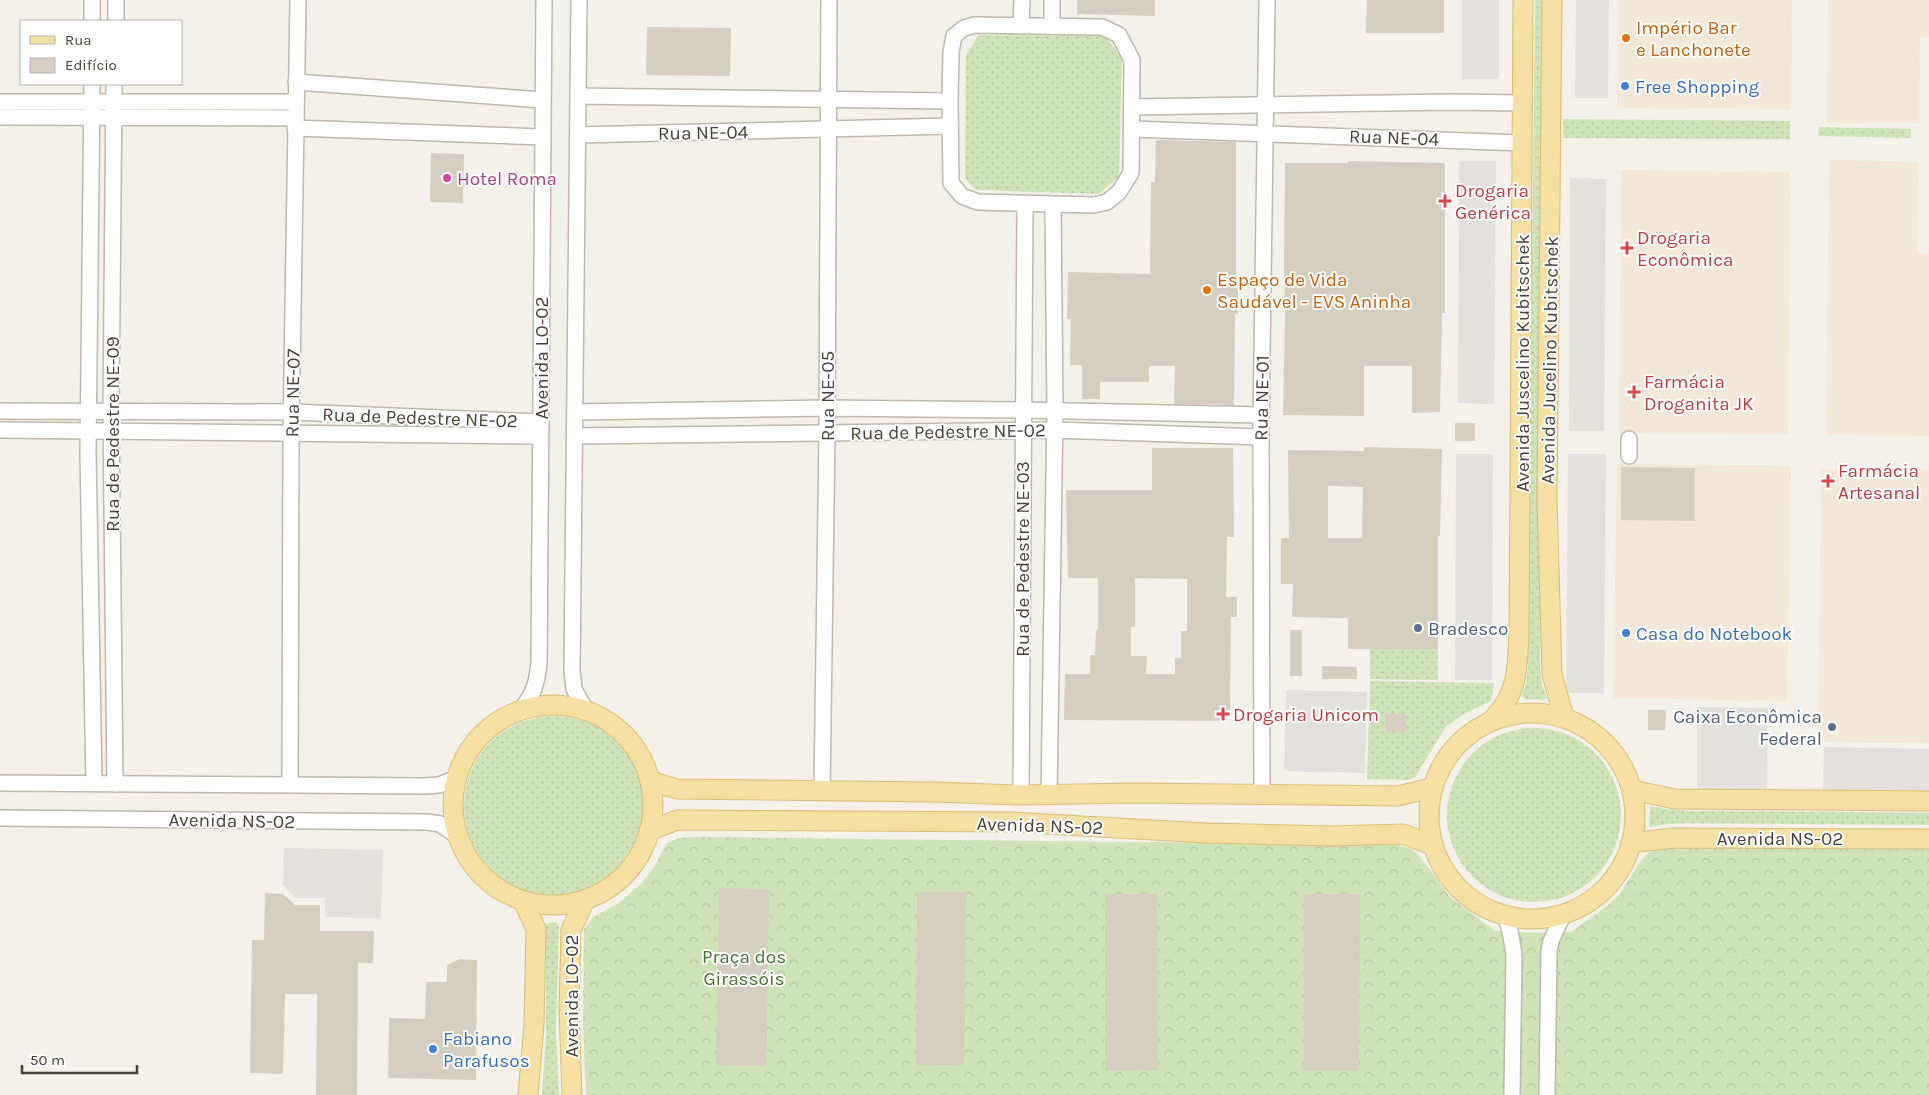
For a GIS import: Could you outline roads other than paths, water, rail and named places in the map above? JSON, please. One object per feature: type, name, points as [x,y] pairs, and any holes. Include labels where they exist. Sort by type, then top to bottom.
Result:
[{"type":"main road","name":"Avenida Juscelino Kubitschek","points":[[1494,718],[1502,710],[1511,695],[1516,675],[1519,633],[1524,103],[1522,55],[1523,0]]},
{"type":"main road","name":"Avenida Jucelino Kubitschek","points":[[1552,0],[1548,508],[1552,674],[1564,718]]},
{"type":"main road","points":[[550,704],[568,705],[585,710],[608,721],[626,737],[640,755],[650,781],[653,803],[649,831],[640,854],[626,873],[607,889],[585,900],[554,905],[523,900],[502,891],[484,877],[469,860],[459,837],[453,808],[457,778],[466,756],[480,736],[500,719],[520,710],[550,704]]},
{"type":"main road","points":[[1529,713],[1564,718],[1581,725],[1601,738],[1620,761],[1632,790],[1634,817],[1631,843],[1620,871],[1605,890],[1582,908],[1562,917],[1532,920],[1504,915],[1466,895],[1452,880],[1439,861],[1432,845],[1427,821],[1431,788],[1441,767],[1456,746],[1494,718],[1529,713]]},
{"type":"main road","name":"Avenida NS-02","points":[[650,781],[677,789],[1021,795],[1134,793],[1262,796],[1398,796],[1431,788]]},
{"type":"main road","name":"Avenida NS-02","points":[[1632,790],[1674,799],[1929,801]]},
{"type":"main road","name":"Avenida NS-02","points":[[649,831],[677,820],[1011,822],[1206,833],[1331,836],[1403,834],[1432,845]]},
{"type":"main road","name":"Avenida NS-02","points":[[1631,843],[1673,838],[1929,840]]},
{"type":"main road","name":"Avenida LO-02","points":[[523,900],[536,929],[533,1034],[528,1095]]},
{"type":"main road","name":"Avenida LO-02","points":[[572,1095],[569,1008],[571,930],[574,920],[585,900]]},
{"type":"street","points":[[92,0],[92,20]]},
{"type":"street","points":[[116,0],[116,20]]},
{"type":"street","name":"Rua NE-07","points":[[290,785],[291,434],[298,0]]},
{"type":"street","name":"Avenida LO-02","points":[[520,710],[533,694],[538,667],[544,0]]},
{"type":"street","name":"Avenida LO-02","points":[[579,0],[572,676],[575,692],[585,710]]},
{"type":"street","name":"Rua NE-05","points":[[822,792],[827,432],[829,0]]},
{"type":"street","points":[[1021,26],[1022,0]]},
{"type":"street","points":[[1052,0],[1052,26]]},
{"type":"street","name":"Rua NE-01","points":[[1262,796],[1261,415],[1267,0]]},
{"type":"street","points":[[976,25],[1052,26],[1102,27],[1119,34],[1132,60],[1132,173],[1119,192],[1107,202],[1093,205],[978,202],[962,196],[951,183],[951,52],[954,36],[964,28],[976,25]]},
{"type":"street","points":[[296,82],[543,100]]},
{"type":"street","name":"Rua de Pedestre NE-09","points":[[92,85],[88,431],[94,784]]},
{"type":"street","name":"Rua de Pedestre NE-09","points":[[114,85],[111,412],[115,784]]},
{"type":"street","name":"Rua NE-04","points":[[578,96],[950,101]]},
{"type":"street","points":[[0,102],[92,110],[114,110],[296,102]]},
{"type":"street","name":"Rua NE-04","points":[[1132,107],[1450,102],[1524,103]]},
{"type":"street","points":[[0,118],[92,110]]},
{"type":"street","points":[[114,110],[295,123],[543,137]]},
{"type":"street","name":"Rua NE-04","points":[[578,135],[950,126]]},
{"type":"street","name":"Rua NE-04","points":[[1132,129],[1523,142]]},
{"type":"street","name":"Rua de Pedestre NE-03","points":[[1021,795],[1025,204]]},
{"type":"street","name":"Rua de Pedestre NE-03","points":[[1049,795],[1055,412],[1053,205]]},
{"type":"street","name":"Rua de Pedestre NE-02","points":[[575,412],[827,408],[1261,415]]},
{"type":"street","name":"Rua de Pedestre NE-02","points":[[0,411],[292,412],[540,429]]},
{"type":"street","name":"Rua de Pedestre NE-02","points":[[0,430],[291,434],[540,429]]},
{"type":"street","name":"Rua de Pedestre NE-02","points":[[575,436],[1023,430],[1261,436]]},
{"type":"street","points":[[1629,440],[1629,456]]},
{"type":"street","name":"Avenida NS-02","points":[[0,783],[430,786],[457,778]]},
{"type":"street","name":"Avenida NS-02","points":[[0,818],[427,822],[440,824],[459,837]]},
{"type":"street","points":[[1504,915],[1510,931],[1514,954],[1512,1095]]},
{"type":"street","points":[[1547,1095],[1549,948],[1562,917]]},
{"type":"place","name":"Império Bar e Lanchonete","points":[[1626,38]]},
{"type":"place","name":"Free Shopping","points":[[1625,86]]},
{"type":"place","name":"Hotel Roma","points":[[447,178]]},
{"type":"place","name":"Drogaria Genérica","points":[[1445,201]]},
{"type":"place","name":"Drogaria Econômica","points":[[1627,248]]},
{"type":"place","name":"Espaço de Vida Saudável - EVS Aninha","points":[[1207,290]]},
{"type":"place","name":"Farmácia Droganita JK","points":[[1634,392]]},
{"type":"place","name":"Farmácia Artesanal","points":[[1828,481]]},
{"type":"place","name":"Bradesco","points":[[1418,628]]},
{"type":"place","name":"Casa do Notebook","points":[[1626,633]]},
{"type":"place","name":"Drogaria Unicom","points":[[1223,714]]},
{"type":"place","name":"Caixa Econômica Federal","points":[[1832,727]]},
{"type":"place","name":"Fabiano Parafusos","points":[[433,1049]]},
{"type":"park label","name":"Praça dos Girassóis","points":[[744,967]]}]
